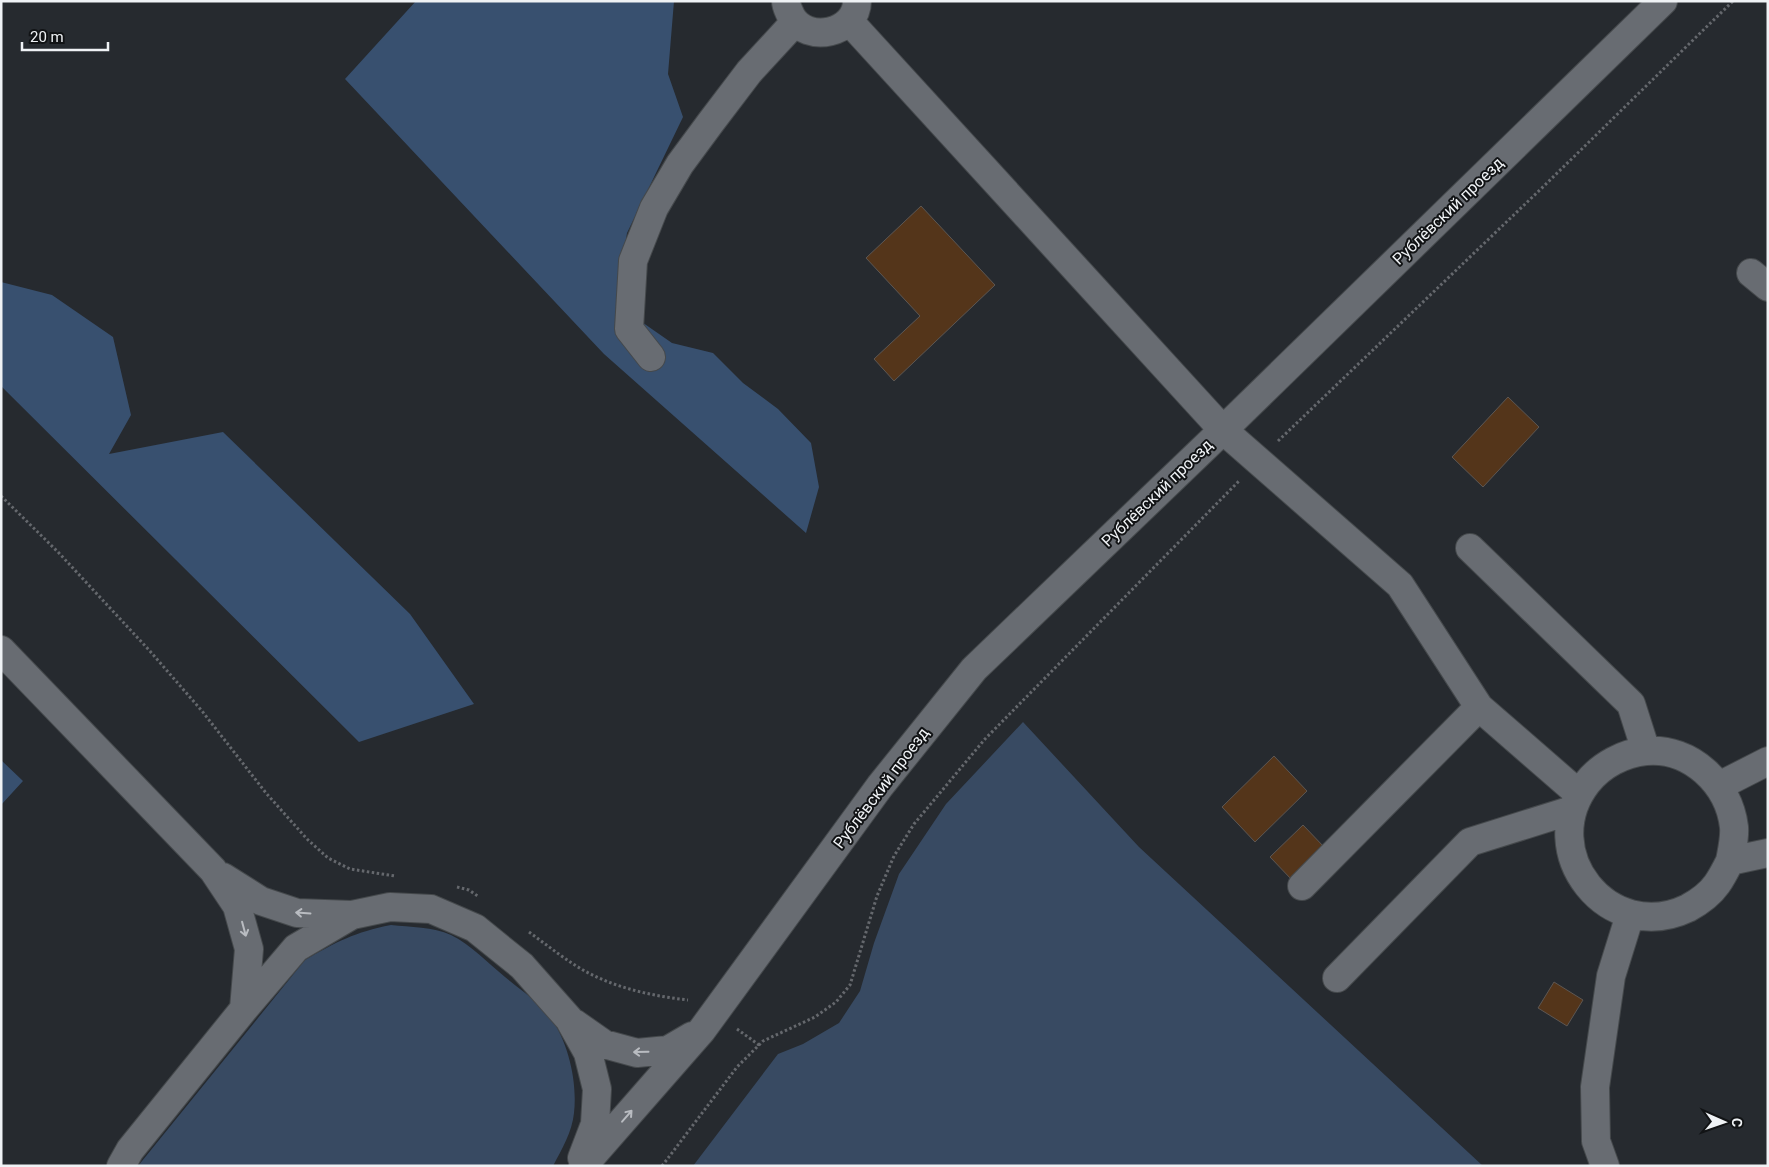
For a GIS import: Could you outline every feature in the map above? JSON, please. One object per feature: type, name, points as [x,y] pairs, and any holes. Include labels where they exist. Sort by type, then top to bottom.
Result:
[{"type":"street","name":"Рублёвский проезд","points":[[583,1166],[709,1021],[880,786],[974,669],[1223,430],[1663,1]]},
{"type":"street","points":[[651,357],[629,329],[633,261],[654,208],[680,164],[791,12],[809,32],[830,33],[853,11],[1223,430],[1400,584],[1479,707],[1575,802]]},
{"type":"street","points":[[1470,548],[1631,704],[1646,751]]},
{"type":"street","points":[[1,650],[213,870],[237,906],[249,949],[244,1009]]},
{"type":"street","points":[[1302,886],[1479,707]]},
{"type":"street","points":[[1646,751],[1673,753],[1699,766],[1719,786],[1729,804],[1735,828],[1730,861],[1717,886],[1699,902],[1677,913],[1654,917],[1630,914],[1604,902],[1582,880],[1573,861],[1569,835],[1575,802],[1594,774],[1620,757],[1646,751]]},
{"type":"street","points":[[1719,786],[1768,761]]},
{"type":"street","points":[[1337,978],[1470,842],[1575,802]]},
{"type":"street","points":[[1730,861],[1768,853]]},
{"type":"street","points":[[213,870],[260,901],[297,913],[352,915],[390,907],[431,908],[474,928],[522,966],[569,1019],[588,1053],[596,1089],[595,1124],[579,1166]]},
{"type":"street","points":[[1605,1166],[1596,1141],[1596,1087],[1611,976],[1630,914]]},
{"type":"street","points":[[121,1166],[130,1150],[296,948],[352,915]]},
{"type":"street","points":[[569,1019],[604,1044],[637,1053],[668,1050],[709,1021]]},
{"type":"path","points":[[662,1166],[737,1067],[762,1041],[815,1017],[836,1002],[850,985],[877,896],[894,856],[914,824],[985,739],[1258,461],[1544,186],[1732,1]]},
{"type":"path","points":[[1,496],[58,552],[149,650],[307,840],[328,858],[350,869],[377,875],[404,877]]},
{"type":"path","points":[[450,885],[469,890],[484,900]]},
{"type":"path","points":[[522,926],[558,954],[584,971],[600,978],[632,990],[667,998],[701,1001],[709,1021],[758,1045]]},
{"type":"shaded area","points":[[416,1],[674,1],[668,74],[683,117],[627,233],[620,279],[636,318],[672,343],[713,353],[743,383],[778,409],[811,443],[819,487],[806,533],[604,354],[345,79]]},
{"type":"shaded area","points":[[1,282],[52,295],[113,337],[131,415],[109,454],[223,432],[410,614],[474,704],[359,742],[1,386]]},
{"type":"shaded area","points":[[1023,722],[1139,847],[1483,1166],[693,1166],[778,1054],[803,1044],[839,1023],[860,991],[874,943],[899,874],[946,804]]},
{"type":"shaded area","points":[[1,760],[23,781],[1,805]]},
{"type":"shaded area","points":[[391,925],[437,930],[458,939],[537,1002],[550,1016],[568,1056],[572,1070],[575,1099],[571,1127],[553,1166],[138,1166],[305,960],[346,938]]},
{"type":"building","points":[[921,206],[995,285],[894,381],[874,359],[920,316],[866,258]]},
{"type":"building","points":[[1508,397],[1539,427],[1483,487],[1452,457]]},
{"type":"building","points":[[1274,756],[1307,791],[1255,842],[1222,807]]},
{"type":"building","points":[[1303,825],[1325,848],[1292,880],[1270,857]]},
{"type":"building","points":[[1554,982],[1583,1000],[1567,1026],[1538,1008]]}]
